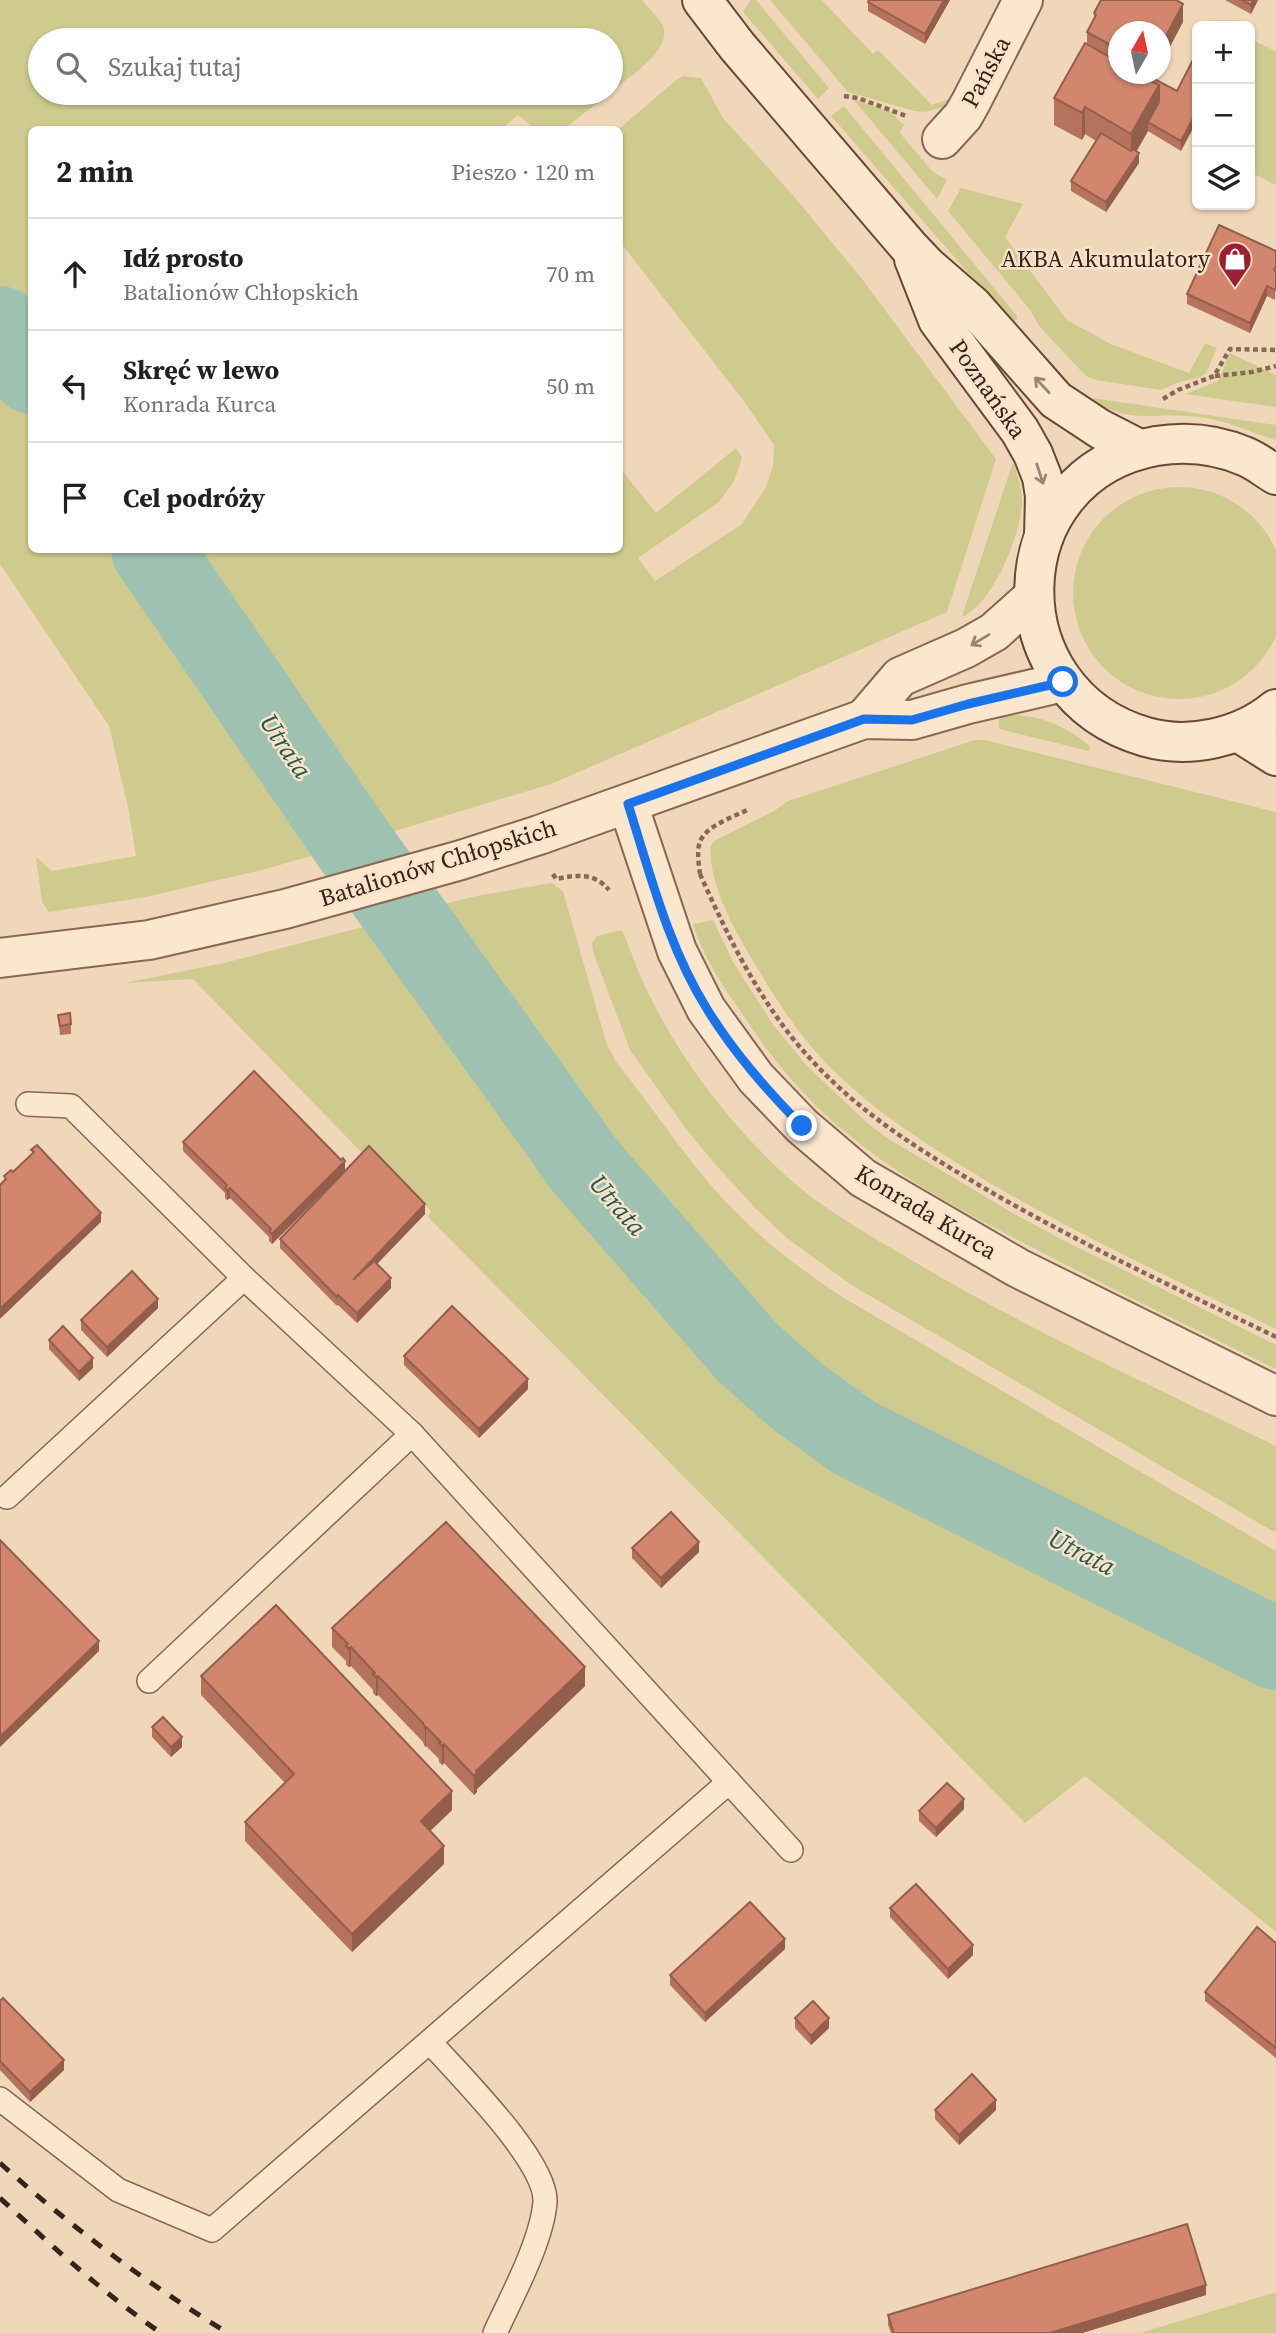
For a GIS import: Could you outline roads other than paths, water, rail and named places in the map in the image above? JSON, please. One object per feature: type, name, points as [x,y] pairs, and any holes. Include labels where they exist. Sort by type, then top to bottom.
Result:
[{"type":"street","name":"Poznańska","points":[[702,0],[737,46],[909,247],[927,267],[972,305],[1056,400],[1100,429],[1139,449]]},
{"type":"street","name":"Pańska","points":[[942,139],[963,116],[1023,0]]},
{"type":"street","name":"Poznańska","points":[[909,247],[938,320],[1020,431],[1033,454],[1042,477],[1045,496],[1044,537]]},
{"type":"street","points":[[1276,475],[1246,456],[1212,445],[1175,443],[1139,449],[1114,459],[1091,474],[1063,503],[1044,537],[1035,566],[1033,597],[1041,637],[1063,682],[1090,710],[1124,731],[1161,741],[1200,741],[1238,732],[1276,709]]},
{"type":"street","name":"Batalionów Chłopskich","points":[[864,719],[900,677],[966,648],[994,632],[1033,597]]},
{"type":"street","name":"Batalionów Chłopskich","points":[[0,958],[149,940],[285,909],[461,860],[628,804],[864,719],[912,720],[1063,682]]},
{"type":"street","points":[[1238,732],[1276,756]]},
{"type":"street","name":"Konrada Kurca","points":[[628,804],[677,951],[706,1009],[756,1078],[802,1126],[863,1178],[1018,1268],[1276,1396]]},
{"type":"lane","points":[[28,1104],[71,1106],[244,1278],[412,1434],[791,1850]]},
{"type":"lane","points":[[7,1497],[244,1278]]},
{"type":"lane","points":[[149,1681],[412,1434]]},
{"type":"lane","points":[[0,2099],[118,2190],[212,2230],[729,1782]]},
{"type":"lane","points":[[429,2042],[520,2145],[538,2173],[545,2200],[537,2237],[495,2333]]},
{"type":"waterway","name":"Utrata","points":[[0,327],[28,367]]},
{"type":"waterway","name":"Utrata","points":[[154,553],[351,841],[586,1167],[748,1353],[798,1397],[855,1438],[1276,1649]]},
{"type":"railway","points":[[0,2163],[54,2210],[110,2253],[228,2333]]},
{"type":"railway","points":[[0,2198],[98,2285],[161,2333]]},
{"type":"place","name":"AKBA Akumulatory","points":[[1235,289]]}]
